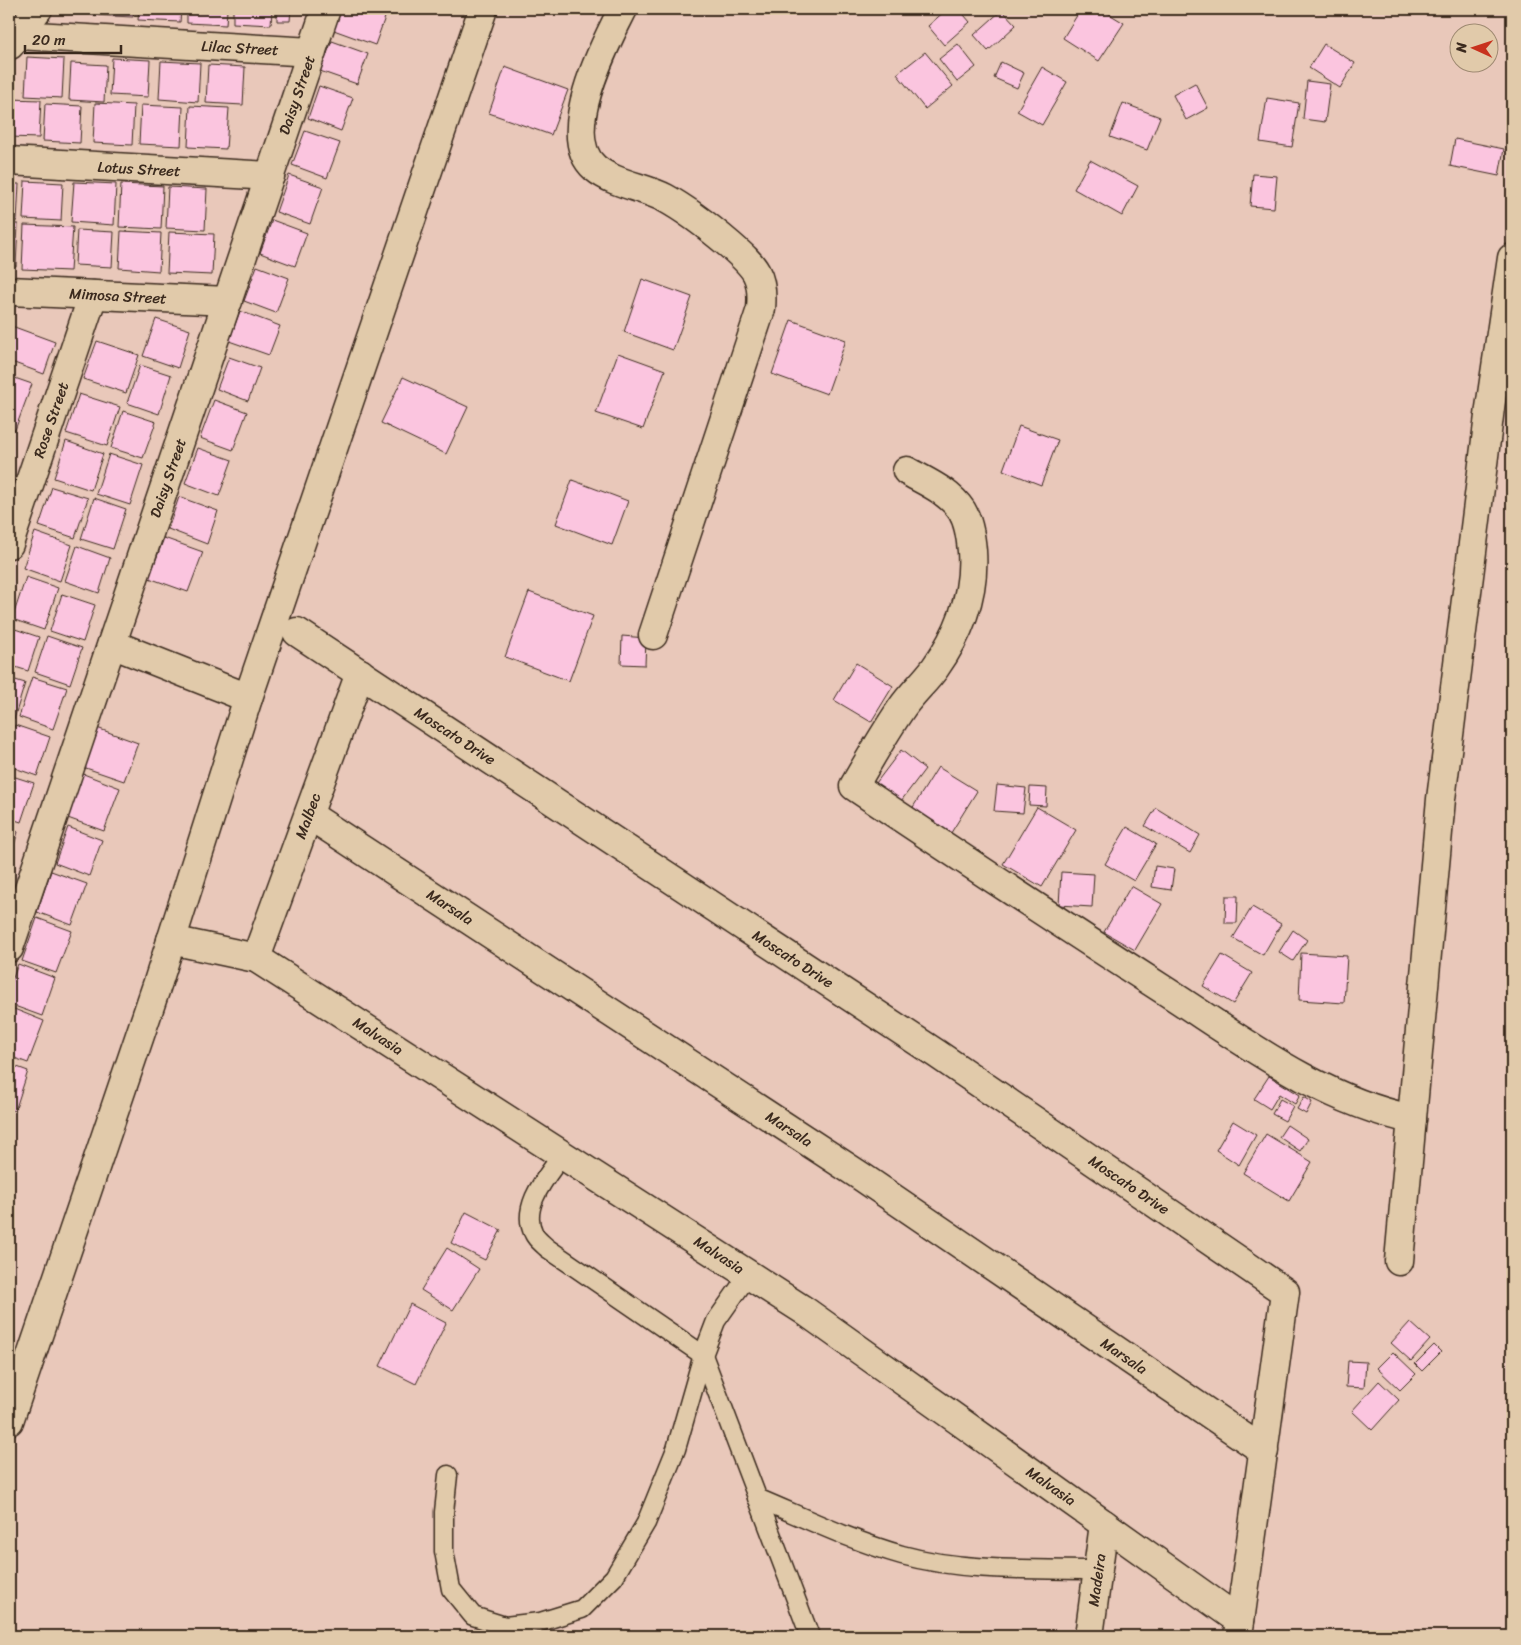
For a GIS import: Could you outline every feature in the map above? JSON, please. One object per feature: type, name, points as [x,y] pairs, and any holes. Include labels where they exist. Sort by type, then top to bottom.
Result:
[{"type":"street","name":"Lilac Street","points":[[13,41],[38,9]]},
{"type":"street","name":"Daisy Street","points":[[9,948],[326,9]]},
{"type":"street","points":[[9,1421],[171,940],[248,698],[482,9]]},
{"type":"street","points":[[623,9],[603,47],[590,83],[581,123],[581,141],[585,156],[595,168],[606,175],[665,198],[711,229],[756,270],[761,283],[762,294],[761,309],[653,635]]},
{"type":"street","name":"Lilac Street","points":[[13,41],[312,52]]},
{"type":"street","name":"Lotus Street","points":[[9,161],[270,176]]},
{"type":"street","points":[[1399,1261],[1441,800],[1490,408],[1512,258]]},
{"type":"street","name":"Mimosa Street","points":[[9,291],[228,301]]},
{"type":"street","name":"Rose Street","points":[[9,544],[93,295]]},
{"type":"street","points":[[907,471],[943,491],[962,511],[971,540],[973,574],[967,607],[953,637],[935,668],[912,693],[893,720],[854,786],[1063,925],[1291,1070],[1343,1098],[1368,1108],[1412,1119]]},
{"type":"street","name":"Moscato Drive","points":[[298,632],[937,1054],[1285,1292],[1264,1451]]},
{"type":"street","points":[[112,644],[248,698]]},
{"type":"street","name":"Malbec","points":[[256,958],[360,673]]},
{"type":"street","name":"Marsala","points":[[309,814],[862,1177],[1264,1451]]},
{"type":"street","name":"Malvasia","points":[[171,940],[256,958],[749,1274],[805,1311],[1104,1524],[1239,1629]]},
{"type":"street","points":[[1239,1629],[1264,1451]]},
{"type":"street","name":"Madeira","points":[[1089,1636],[1104,1524]]},
{"type":"lane","points":[[562,1154],[536,1195],[530,1212],[533,1233],[547,1248],[703,1355],[810,1636]]},
{"type":"lane","points":[[448,1475],[444,1512],[444,1551],[451,1589],[473,1616],[505,1626],[540,1622],[582,1609],[614,1578],[646,1523],[676,1449],[703,1355],[716,1321],[749,1274]]},
{"type":"lane","points":[[757,1498],[836,1531],[903,1555],[980,1568],[1098,1570]]},
{"type":"building","points":[[93,9],[134,9],[133,17],[92,15]]},
{"type":"building","points":[[139,9],[181,9],[180,22],[138,20]]},
{"type":"building","points":[[187,9],[227,9],[226,25],[187,23]]},
{"type":"building","points":[[233,9],[272,9],[271,25],[233,23]]},
{"type":"building","points":[[277,9],[291,9],[290,21],[277,21]]},
{"type":"building","points":[[338,9],[388,9],[375,45],[331,29]]},
{"type":"building","points":[[947,9],[959,9],[970,22],[944,45],[928,26]]},
{"type":"building","points":[[1081,9],[1101,9],[1124,23],[1099,61],[1063,38]]},
{"type":"building","points":[[1002,10],[1016,25],[988,51],[974,35]]},
{"type":"building","points":[[332,41],[368,54],[357,84],[320,71]]},
{"type":"building","points":[[958,44],[976,67],[957,82],[939,59]]},
{"type":"building","points":[[1324,44],[1355,63],[1340,88],[1309,68]]},
{"type":"building","points":[[925,52],[953,86],[925,109],[897,74]]},
{"type":"building","points":[[27,57],[64,59],[62,98],[25,96]]},
{"type":"building","points":[[112,58],[150,60],[148,97],[110,95]]},
{"type":"building","points":[[161,61],[200,63],[198,102],[159,99]]},
{"type":"building","points":[[1001,62],[1024,73],[1017,88],[994,78]]},
{"type":"building","points":[[71,63],[106,65],[104,102],[69,100]]},
{"type":"building","points":[[208,65],[245,67],[243,105],[206,103]]},
{"type":"building","points":[[505,67],[568,90],[551,135],[489,113]]},
{"type":"building","points":[[1042,67],[1067,82],[1042,125],[1017,111]]},
{"type":"building","points":[[1307,81],[1330,84],[1325,122],[1303,119]]},
{"type":"building","points":[[1195,83],[1208,108],[1186,120],[1173,95]]},
{"type":"building","points":[[319,86],[353,98],[341,131],[308,118]]},
{"type":"building","points":[[1267,98],[1299,103],[1292,147],[1260,142]]},
{"type":"building","points":[[9,99],[41,100],[39,138],[9,137]]},
{"type":"building","points":[[95,103],[134,105],[132,145],[93,143]]},
{"type":"building","points":[[1123,103],[1160,117],[1147,150],[1110,137]]},
{"type":"building","points":[[45,104],[82,106],[80,143],[43,141]]},
{"type":"building","points":[[141,105],[183,107],[181,146],[139,144]]},
{"type":"building","points":[[190,106],[229,108],[226,149],[188,147]]},
{"type":"building","points":[[305,131],[340,143],[327,178],[292,165]]},
{"type":"building","points":[[1455,139],[1504,149],[1499,176],[1450,166]]},
{"type":"building","points":[[1090,160],[1138,186],[1122,216],[1074,189]]},
{"type":"building","points":[[1253,174],[1277,176],[1274,208],[1250,206]]},
{"type":"building","points":[[289,175],[323,187],[310,224],[276,212]]},
{"type":"building","points":[[25,181],[63,183],[61,221],[23,219]]},
{"type":"building","points":[[74,182],[116,184],[114,225],[71,222]]},
{"type":"building","points":[[9,184],[19,184],[17,221],[9,220]]},
{"type":"building","points":[[121,184],[163,186],[161,229],[119,227]]},
{"type":"building","points":[[168,187],[207,189],[205,230],[166,228]]},
{"type":"building","points":[[272,220],[307,233],[295,266],[260,253]]},
{"type":"building","points":[[9,224],[18,224],[16,266],[9,266]]},
{"type":"building","points":[[24,225],[73,227],[70,271],[22,269]]},
{"type":"building","points":[[77,230],[114,232],[112,267],[75,265]]},
{"type":"building","points":[[121,231],[161,233],[159,271],[119,268]]},
{"type":"building","points":[[169,232],[214,234],[212,275],[167,273]]},
{"type":"building","points":[[257,266],[289,278],[276,313],[244,301]]},
{"type":"building","points":[[642,279],[692,297],[673,350],[624,332]]},
{"type":"building","points":[[240,311],[280,326],[269,355],[229,341]]},
{"type":"building","points":[[156,319],[190,330],[178,368],[143,356]]},
{"type":"building","points":[[791,320],[846,340],[827,394],[772,374]]},
{"type":"building","points":[[9,325],[55,342],[44,374],[9,361]]},
{"type":"building","points":[[97,341],[139,355],[126,393],[83,379]]},
{"type":"building","points":[[618,353],[665,370],[643,429],[596,413]]},
{"type":"building","points":[[229,357],[260,368],[248,401],[217,389]]},
{"type":"building","points":[[140,365],[171,375],[159,414],[127,403]]},
{"type":"building","points":[[9,376],[32,384],[15,430],[9,427]]},
{"type":"building","points":[[403,377],[468,407],[446,454],[381,423]]},
{"type":"building","points":[[79,394],[120,407],[107,446],[66,433]]},
{"type":"building","points":[[214,400],[247,412],[233,450],[200,438]]},
{"type":"building","points":[[123,411],[156,422],[143,458],[111,448]]},
{"type":"building","points":[[1019,426],[1058,440],[1041,485],[1003,470]]},
{"type":"building","points":[[66,441],[103,454],[91,490],[54,478]]},
{"type":"building","points":[[198,448],[232,460],[219,496],[185,483]]},
{"type":"building","points":[[109,454],[143,465],[130,505],[96,494]]},
{"type":"building","points":[[572,480],[628,501],[612,545],[556,524]]},
{"type":"building","points":[[52,487],[88,498],[75,538],[39,526]]},
{"type":"building","points":[[179,497],[218,511],[207,544],[168,529]]},
{"type":"building","points":[[94,498],[126,509],[113,549],[81,539]]},
{"type":"building","points":[[35,532],[72,545],[60,581],[23,568]]},
{"type":"building","points":[[164,538],[203,552],[188,592],[149,578]]},
{"type":"building","points":[[77,546],[110,558],[99,593],[65,581]]},
{"type":"building","points":[[26,577],[58,588],[44,630],[12,619]]},
{"type":"building","points":[[529,592],[593,616],[569,681],[505,657]]},
{"type":"building","points":[[62,594],[95,605],[83,642],[50,631]]},
{"type":"building","points":[[9,627],[39,637],[28,671],[9,665]]},
{"type":"building","points":[[47,636],[82,648],[70,684],[35,672]]},
{"type":"building","points":[[622,636],[646,638],[645,665],[621,664]]},
{"type":"building","points":[[856,663],[893,686],[871,722],[834,700]]},
{"type":"building","points":[[32,677],[67,688],[53,729],[19,717]]},
{"type":"building","points":[[9,678],[25,683],[14,719],[9,717]]},
{"type":"building","points":[[15,725],[50,737],[37,776],[9,766],[9,743]]},
{"type":"building","points":[[97,728],[138,743],[124,781],[83,767]]},
{"type":"building","points":[[901,750],[925,769],[898,805],[873,787]]},
{"type":"building","points":[[938,767],[977,791],[949,836],[910,812]]},
{"type":"building","points":[[81,773],[120,788],[104,831],[65,817]]},
{"type":"building","points":[[9,775],[34,783],[21,822],[9,818]]},
{"type":"building","points":[[997,785],[1026,788],[1023,813],[994,811]]},
{"type":"building","points":[[1030,787],[1047,788],[1046,806],[1029,805]]},
{"type":"building","points":[[1037,807],[1076,830],[1042,887],[1003,864]]},
{"type":"building","points":[[1156,808],[1200,835],[1190,853],[1145,826]]},
{"type":"building","points":[[68,827],[102,840],[89,876],[55,863]]},
{"type":"building","points":[[1127,827],[1156,844],[1134,881],[1105,864]]},
{"type":"building","points":[[9,828],[18,832],[9,861]]},
{"type":"building","points":[[1155,866],[1174,869],[1171,890],[1152,887]]},
{"type":"building","points":[[51,871],[87,884],[72,925],[37,912]]},
{"type":"building","points":[[1061,872],[1094,874],[1092,907],[1059,905]]},
{"type":"building","points":[[1131,886],[1162,904],[1135,950],[1104,932]]},
{"type":"building","points":[[1226,896],[1238,896],[1237,923],[1225,923]]},
{"type":"building","points":[[1252,907],[1281,924],[1263,955],[1233,938]]},
{"type":"building","points":[[37,918],[72,931],[56,973],[22,961]]},
{"type":"building","points":[[1293,930],[1307,940],[1293,961],[1279,952]]},
{"type":"building","points":[[1301,953],[1347,956],[1344,1003],[1299,1000]]},
{"type":"building","points":[[1222,955],[1252,973],[1233,1004],[1203,986]]},
{"type":"building","points":[[18,964],[55,978],[42,1016],[9,1004],[9,989]]},
{"type":"building","points":[[9,1007],[44,1021],[28,1063],[9,1056]]},
{"type":"building","points":[[9,1064],[28,1071],[15,1111],[9,1109]]},
{"type":"building","points":[[1269,1076],[1300,1095],[1295,1104],[1279,1094],[1270,1109],[1254,1099]]},
{"type":"building","points":[[1304,1097],[1312,1102],[1306,1114],[1297,1109]]},
{"type":"building","points":[[1280,1099],[1293,1106],[1285,1121],[1272,1114]]},
{"type":"building","points":[[1233,1121],[1256,1135],[1239,1165],[1216,1150]]},
{"type":"building","points":[[1287,1125],[1308,1139],[1300,1151],[1279,1137]]},
{"type":"building","points":[[1266,1134],[1312,1162],[1289,1201],[1243,1173]]},
{"type":"building","points":[[466,1212],[501,1230],[485,1260],[451,1243]]},
{"type":"building","points":[[447,1248],[479,1269],[453,1310],[421,1290]]},
{"type":"building","points":[[410,1304],[446,1323],[416,1384],[380,1366]]},
{"type":"building","points":[[1410,1322],[1430,1340],[1411,1361],[1391,1343]]},
{"type":"building","points":[[1434,1345],[1441,1352],[1422,1371],[1415,1364]]},
{"type":"building","points":[[1393,1352],[1416,1374],[1400,1390],[1377,1368]]},
{"type":"building","points":[[1348,1361],[1366,1362],[1364,1388],[1346,1387]]},
{"type":"building","points":[[1379,1381],[1399,1400],[1372,1430],[1352,1411]]}]
